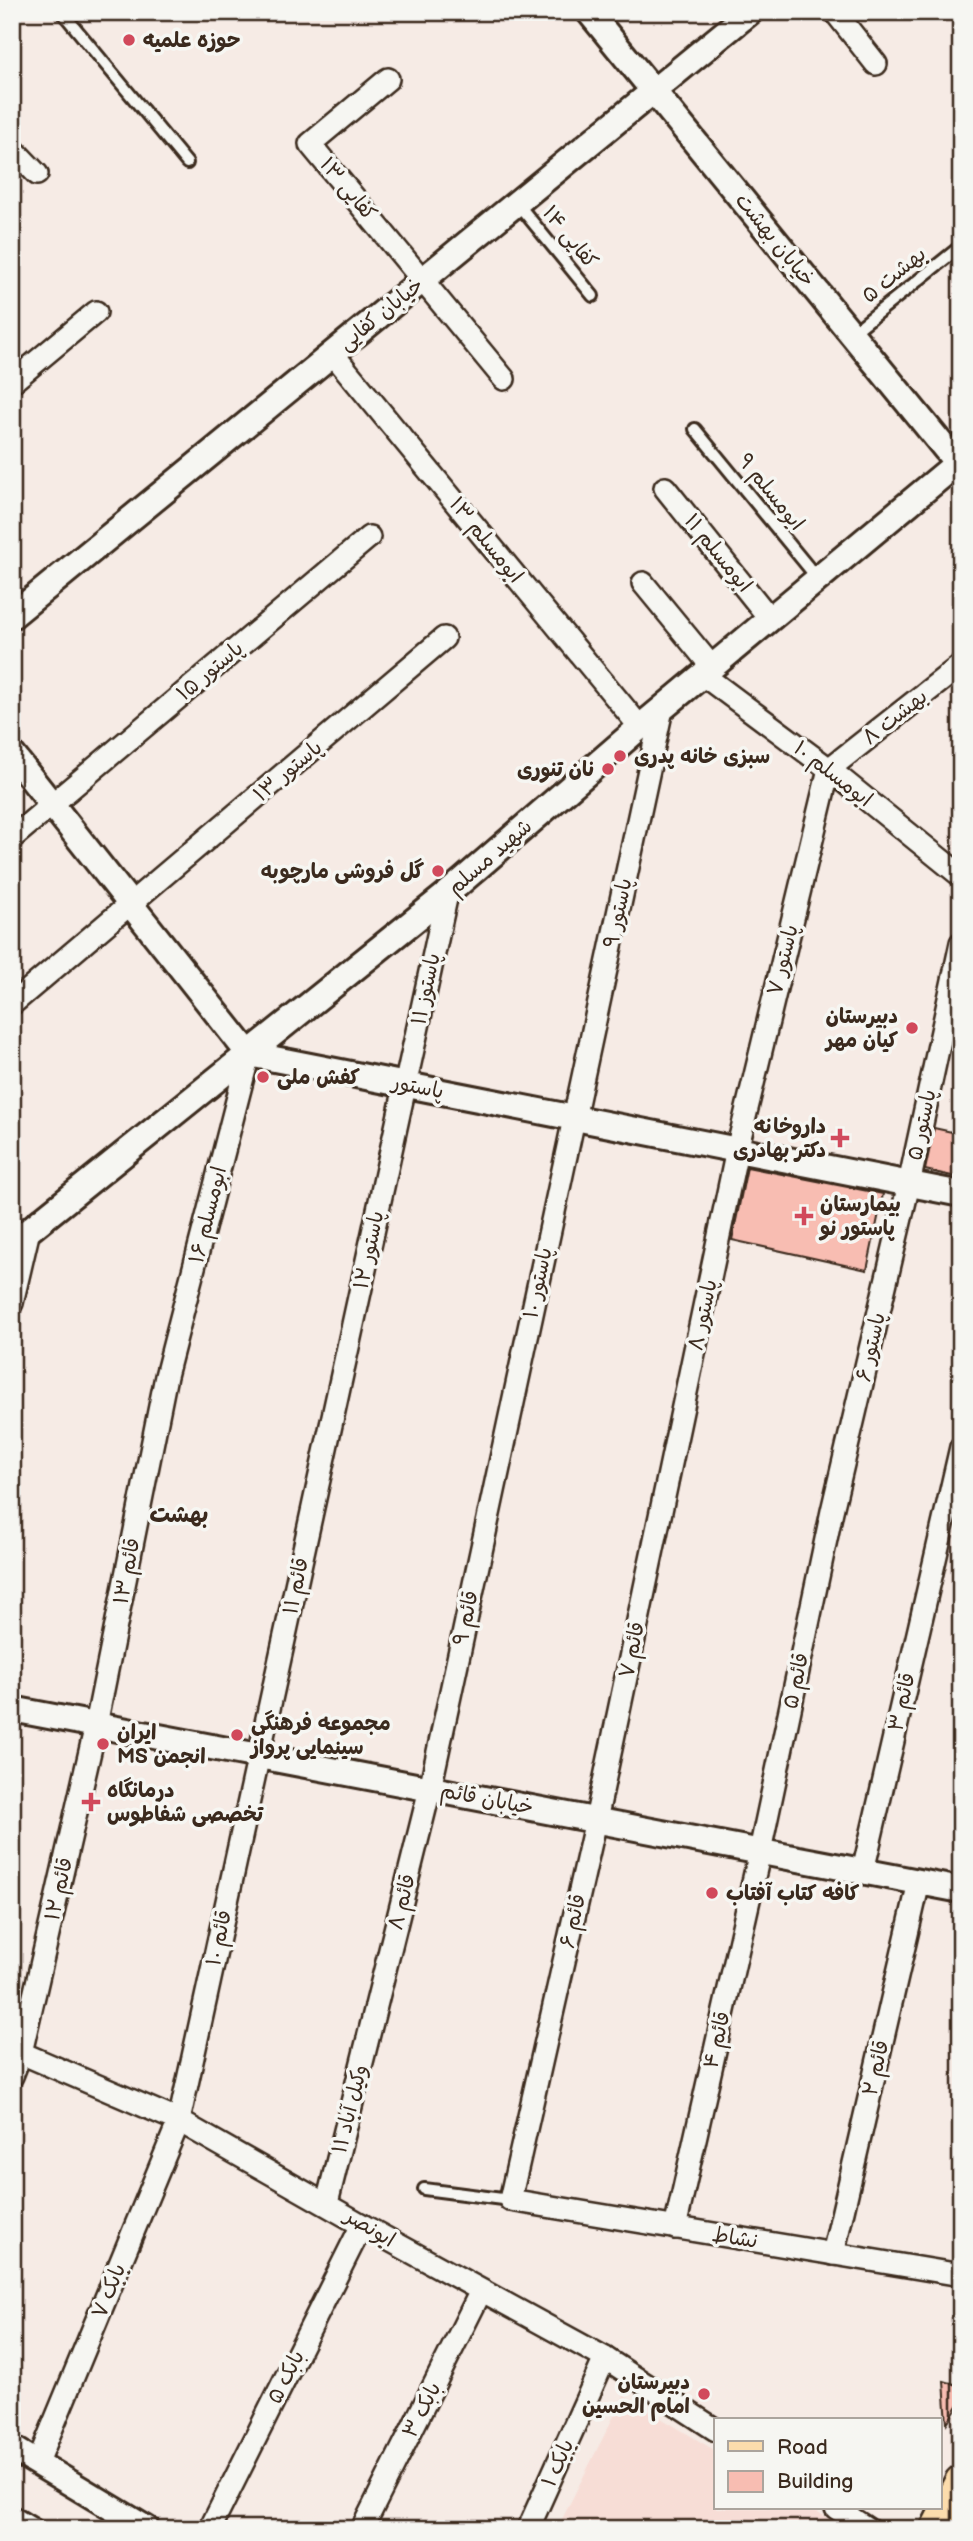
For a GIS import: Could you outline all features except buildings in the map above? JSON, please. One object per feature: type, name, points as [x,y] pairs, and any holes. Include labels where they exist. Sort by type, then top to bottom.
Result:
[{"type":"main road","points":[[937,2529],[961,2482]]},
{"type":"street","name":"خیابان بهشت","points":[[589,12],[959,464]]},
{"type":"street","name":"خیابان کفایی","points":[[12,616],[750,12]]},
{"type":"street","points":[[835,12],[876,64]]},
{"type":"street","name":"کفایی ۱۳","points":[[388,79],[310,144],[424,280]]},
{"type":"street","points":[[12,148],[37,174]]},
{"type":"street","points":[[424,280],[505,379]]},
{"type":"street","points":[[12,382],[96,312]]},
{"type":"street","name":"ابومسلم ۱۳","points":[[333,354],[640,727]]},
{"type":"street","name":"شهید مسلم","points":[[21,1237],[447,894],[640,727],[959,464]]},
{"type":"street","name":"ابومسلم ۱۱","points":[[665,488],[770,619]]},
{"type":"street","name":"پاستور ۱۵","points":[[12,838],[369,537]]},
{"type":"street","name":"ابومسلم ۱۰","points":[[643,583],[708,671],[961,876]]},
{"type":"street","name":"پاستور ۱۳","points":[[12,1004],[444,638]]},
{"type":"street","name":"بهشت ۸","points":[[829,769],[961,665]]},
{"type":"street","name":"پاستور ۹","points":[[574,1118],[662,709]]},
{"type":"street","points":[[12,754],[249,1054]]},
{"type":"street","name":"پاستور ۷","points":[[737,1150],[829,769]]},
{"type":"street","name":"پاستوز ۱۱","points":[[405,1084],[447,894]]},
{"type":"street","name":"پاستور ۵","points":[[909,1184],[961,943]]},
{"type":"street","name":"پاستور","points":[[249,1054],[961,1194]]},
{"type":"street","name":"ابومسلم ۱۶","points":[[166,1376],[249,1054]]},
{"type":"street","name":"پاستور ۱۲","points":[[334,1415],[405,1084]]},
{"type":"street","name":"پاستور ۱۰","points":[[503,1448],[574,1118]]},
{"type":"street","name":"پاستور ۸","points":[[668,1480],[737,1150]]},
{"type":"street","name":"پاستور ۶","points":[[832,1511],[909,1184]]},
{"type":"street","points":[[12,1303],[21,1237]]},
{"type":"street","name":"قائم ۱۳","points":[[96,1725],[166,1376]]},
{"type":"street","name":"قائم ۱۱","points":[[259,1756],[334,1415]]},
{"type":"street","name":"قائم ۳","points":[[863,1871],[961,1447]]},
{"type":"street","name":"قائم ۹","points":[[430,1788],[503,1448]]},
{"type":"street","name":"قائم ۷","points":[[596,1820],[668,1480]]},
{"type":"street","name":"قائم ۵","points":[[760,1851],[832,1511]]},
{"type":"street","name":"خیابان قائم","points":[[12,1709],[961,1890]]},
{"type":"street","name":"قائم ۱۲","points":[[12,2076],[96,1725]]},
{"type":"street","name":"قائم ۱۰","points":[[179,2121],[259,1756]]},
{"type":"street","name":"قائم ۸","points":[[374,2015],[430,1788]]},
{"type":"street","name":"قائم ۶","points":[[510,2200],[596,1820]]},
{"type":"street","name":"قائم ۴","points":[[674,2228],[760,1851]]},
{"type":"street","name":"قائم ۲","points":[[834,2254],[919,1882]]},
{"type":"street","name":"وکیل آباد ۱۱","points":[[327,2203],[374,2015]]},
{"type":"street","name":"ابونصر","points":[[17,2051],[179,2121],[605,2358],[714,2429]]},
{"type":"street","name":"بابک ۷","points":[[38,2462],[179,2121]]},
{"type":"street","name":"نشاط","points":[[510,2200],[961,2275]]},
{"type":"street","name":"بابک ۵","points":[[209,2529],[362,2225]]},
{"type":"street","name":"بابک ۳","points":[[362,2529],[481,2291]]},
{"type":"street","name":"بابک ۱","points":[[528,2529],[605,2358]]},
{"type":"street","points":[[12,2448],[147,2529]]},
{"type":"street","points":[[839,2510],[868,2529]]},
{"type":"lane","points":[[62,12],[187,163]]},
{"type":"lane","name":"کفایی ۱۴","points":[[517,203],[593,296]]},
{"type":"lane","name":"بهشت ۵","points":[[851,334],[961,246]]},
{"type":"lane","name":"ابومسلم ۹","points":[[695,429],[818,579]]},
{"type":"lane","points":[[424,2189],[510,2200]]},
{"type":"lane","points":[[12,2511],[42,2529]]},
{"type":"shaded area","points":[[624,2396],[714,2450],[714,2510],[814,2510],[846,2529],[557,2529]]},
{"type":"place","name":"حوزه علمیه","points":[[129,40]]},
{"type":"place","name":"سبزی خانه پدری","points":[[620,756]]},
{"type":"place","name":"نان تنوری","points":[[608,769]]},
{"type":"place","name":"گل فروشی مارچوبه","points":[[438,871]]},
{"type":"place","name":"دبیرستان کیان مهر","points":[[912,1028]]},
{"type":"place","name":"کفش ملی","points":[[263,1077]]},
{"type":"place","name":"داروخانه دکتر بهادری","points":[[840,1138]]},
{"type":"place","name":"بیمارستان پاستور نو","points":[[804,1216]]},
{"type":"place","name":"مجموعه فرهنگی سینمایی پرواز","points":[[237,1735]]},
{"type":"place","name":"ایران MS انجمن","points":[[103,1744]]},
{"type":"place","name":"درمانگاه تخصصی شفاطوس","points":[[91,1802]]},
{"type":"place","name":"کافه کتاب آفتاب","points":[[712,1893]]},
{"type":"place","name":"دبیرستان امام الحسین","points":[[704,2394]]},
{"type":"district","name":"بهشت","points":[[179,1515]]}]
